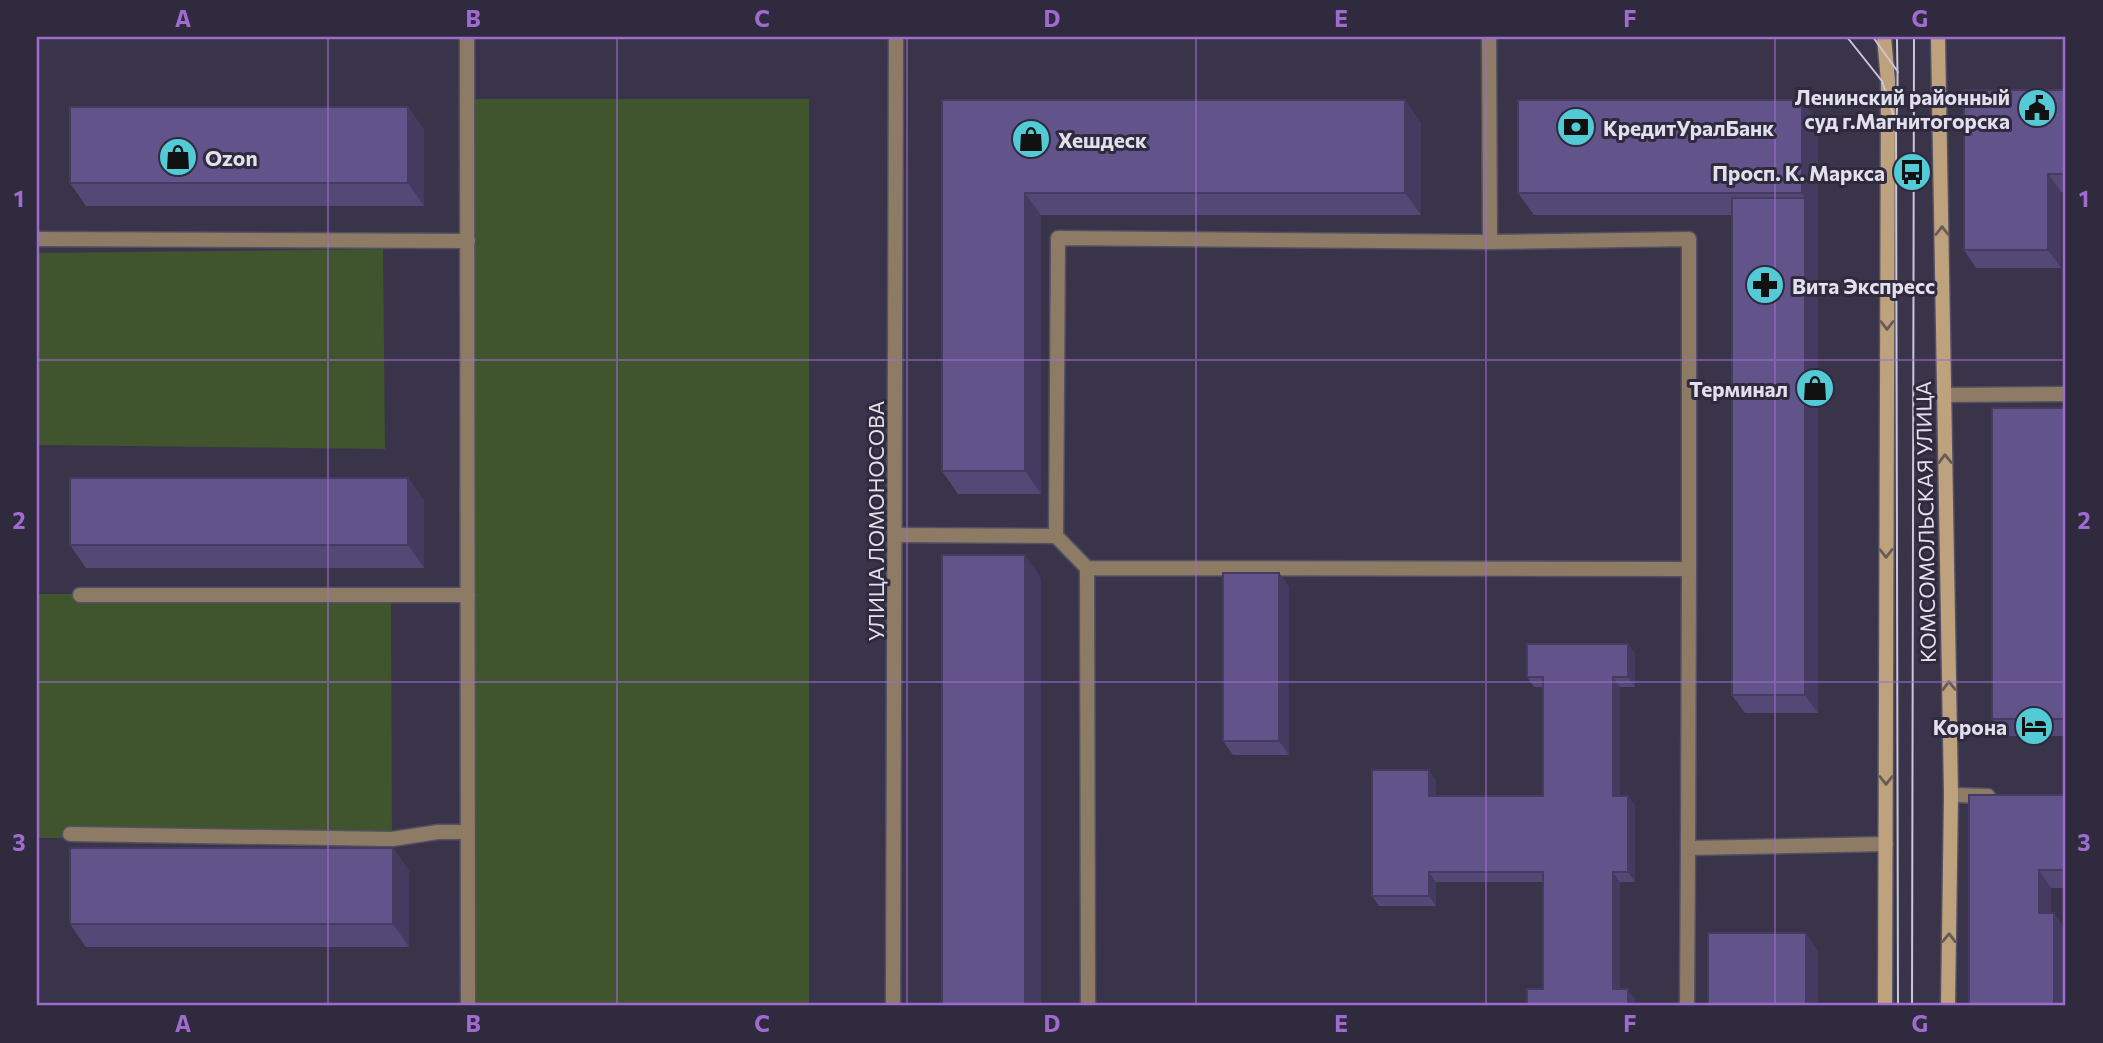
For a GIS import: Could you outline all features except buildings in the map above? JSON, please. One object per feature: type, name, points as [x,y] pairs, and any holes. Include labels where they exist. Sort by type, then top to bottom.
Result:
[{"type":"main road","name":"КОМСОМОЛЬСКАЯ УЛИЦА","points":[[1884,37],[1888,81],[1885,1006]]},
{"type":"main road","name":"КОМСОМОЛЬСКАЯ УЛИЦА","points":[[1938,37],[1951,796],[1948,1006]]},
{"type":"street","points":[[467,37],[468,1006]]},
{"type":"street","name":"УЛИЦА ЛОМОНОСОВА","points":[[893,1006],[896,37]]},
{"type":"street","points":[[1489,37],[1490,242]]},
{"type":"street","points":[[1088,1006],[1087,568],[1056,536],[1058,238],[1490,242],[1689,239],[1687,1006]]},
{"type":"street","points":[[37,239],[468,241]]},
{"type":"street","points":[[1944,396],[2066,394]]},
{"type":"street","points":[[896,535],[1056,536]]},
{"type":"street","points":[[1087,568],[1689,569]]},
{"type":"street","points":[[80,595],[468,595]]},
{"type":"street","points":[[1951,796],[1999,796]]},
{"type":"street","points":[[70,834],[392,839],[438,832],[468,832]]},
{"type":"street","points":[[1688,848],[1886,844]]},
{"type":"green space","points":[[474,99],[809,99],[809,1006],[474,1006]]},
{"type":"green space","points":[[383,249],[385,449],[37,445],[37,253]]},
{"type":"green space","points":[[37,594],[391,594],[392,839],[37,838]]},
{"type":"tram line","points":[[1847,37],[1882,81],[1894,117]]},
{"type":"tram line","points":[[1873,37],[1898,72]]},
{"type":"tram line","points":[[1897,37],[1898,1006]]},
{"type":"tram line","points":[[1912,1006],[1914,37]]},
{"type":"place","name":"Ленинский районный суд г.Магнитогорска","points":[[2037,108]]},
{"type":"place","name":"КредитУралБанк","points":[[1576,127]]},
{"type":"place","name":"Хешдеск","points":[[1031,139]]},
{"type":"place","name":"Ozon","points":[[178,157]]},
{"type":"place","name":"Просп. К. Маркса","points":[[1912,172]]},
{"type":"place","name":"Вита Экспресс","points":[[1765,285]]},
{"type":"place","name":"Терминал","points":[[1815,388]]},
{"type":"place","name":"Корона","points":[[2034,726]]}]
